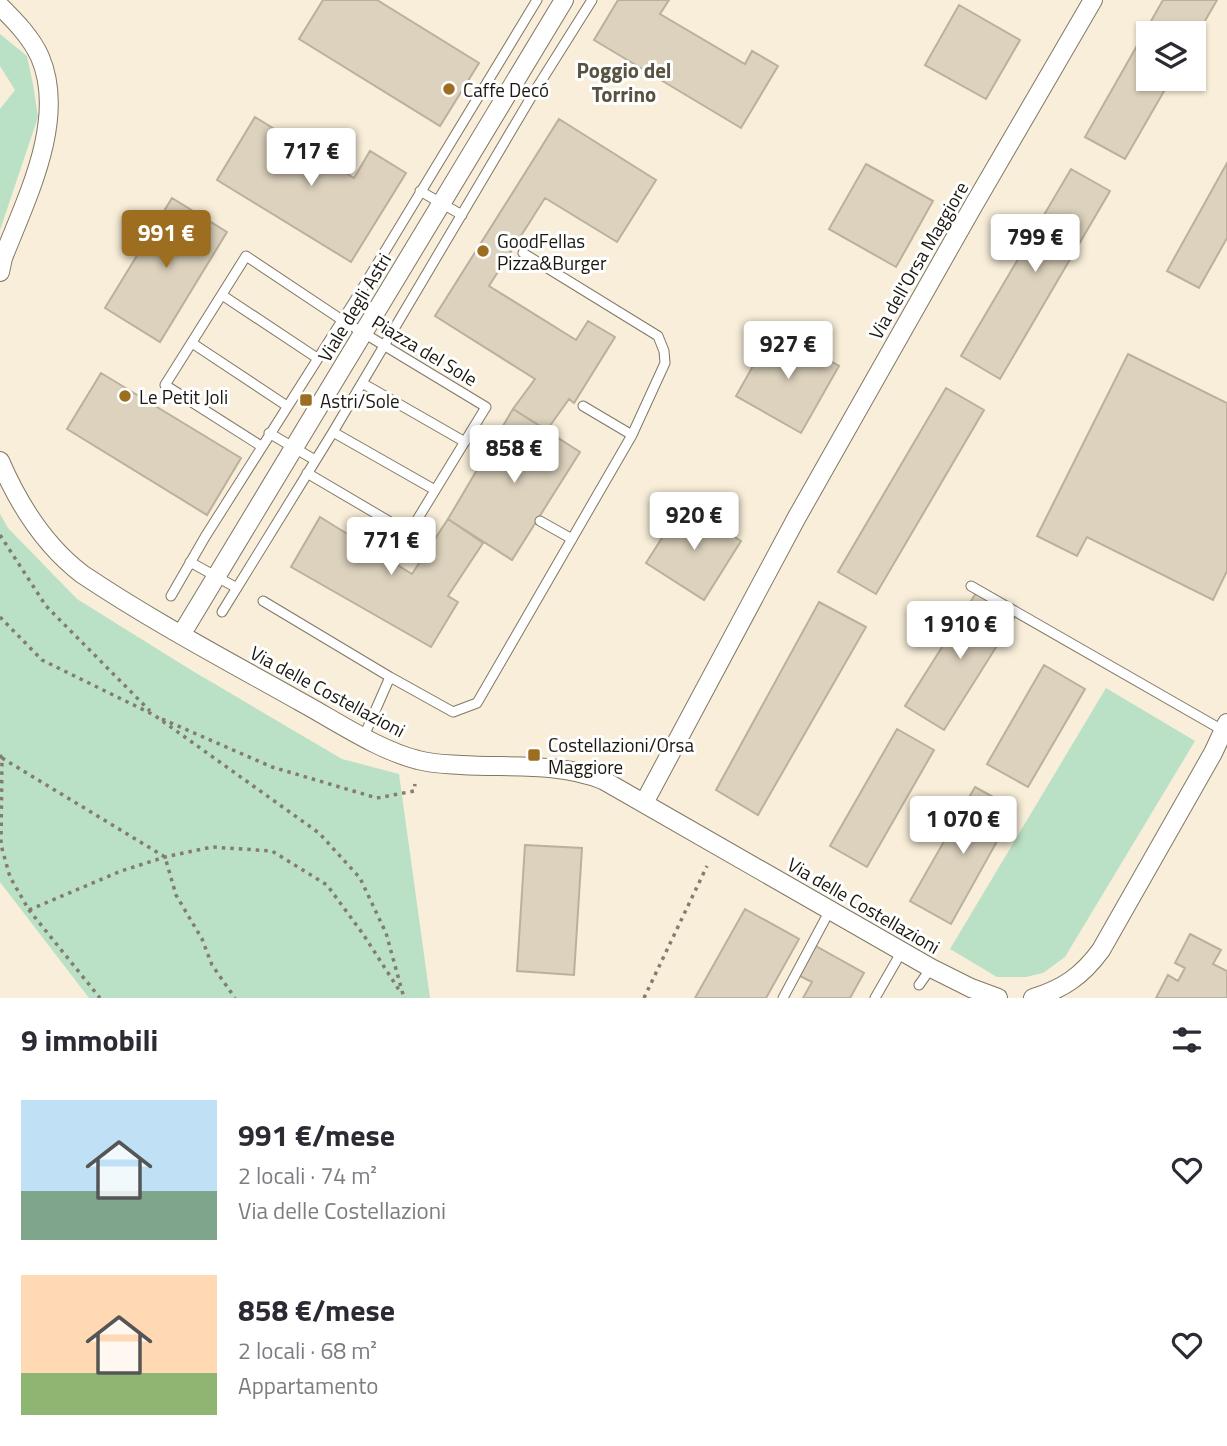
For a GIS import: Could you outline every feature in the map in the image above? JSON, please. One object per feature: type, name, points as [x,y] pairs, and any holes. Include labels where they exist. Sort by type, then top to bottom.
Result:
[{"type":"street","name":"Viale degli Astri","points":[[181,635],[564,0]]},
{"type":"street","name":"Via dell'Orsa Maggiore","points":[[644,803],[804,505],[1093,0]]},
{"type":"street","points":[[0,272],[39,161],[47,128],[49,100],[38,53],[1,3]]},
{"type":"street","name":"Via delle Costellazioni","points":[[0,461],[32,522],[59,554],[89,579],[181,635],[378,745],[398,754],[432,763],[534,766],[577,771],[603,780],[902,951],[968,993],[998,998]]},
{"type":"street","points":[[1033,998],[1073,980],[1089,966],[1122,913],[1225,727]]},
{"type":"lane","points":[[171,596],[537,0]]},
{"type":"lane","points":[[222,612],[592,0]]},
{"type":"lane","points":[[420,191],[463,215]]},
{"type":"lane","points":[[263,601],[453,712],[477,704],[632,435],[665,363],[658,336],[523,253]]},
{"type":"lane","name":"Piazza del Sole","points":[[261,446],[165,385],[246,256],[342,320],[486,407],[409,533],[307,473]]},
{"type":"lane","points":[[222,295],[317,358]]},
{"type":"lane","points":[[192,343],[287,405]]},
{"type":"lane","points":[[362,383],[465,442]]},
{"type":"lane","points":[[583,406],[632,435]]},
{"type":"lane","points":[[333,432],[435,490]]},
{"type":"lane","points":[[270,433],[315,460]]},
{"type":"lane","points":[[540,521],[572,539]]},
{"type":"lane","points":[[191,562],[236,588]]},
{"type":"lane","points":[[971,586],[1225,727]]},
{"type":"lane","points":[[364,736],[390,677]]},
{"type":"lane","points":[[783,998],[830,910]]},
{"type":"lane","points":[[875,998],[902,951]]},
{"type":"lane","points":[[919,985],[931,968]]},
{"type":"path","points":[[0,535],[46,606],[154,715],[319,833],[359,878],[386,933],[404,998]]},
{"type":"path","points":[[0,617],[42,660],[154,715],[272,767],[377,798],[414,791],[415,784]]},
{"type":"path","points":[[1,757],[165,857],[176,895],[201,939],[212,965],[235,998]]},
{"type":"path","points":[[1,757],[1,845],[10,877],[29,910],[100,998]]},
{"type":"path","points":[[29,910],[165,857],[212,847],[272,851],[327,885],[363,933],[404,998]]},
{"type":"path","points":[[644,998],[707,866]]},
{"type":"green space","points":[[0,34],[27,56],[38,117],[0,230],[0,109],[15,90],[0,66]]},
{"type":"green space","points":[[0,514],[8,528],[77,599],[342,759],[399,774],[430,998],[89,998],[0,882]]},
{"type":"green space","points":[[1106,688],[1195,741],[1065,957],[1043,973],[1026,977],[997,977],[950,949]]},
{"type":"building","points":[[323,0],[377,0],[479,63],[440,126],[299,39]]},
{"type":"building","points":[[618,0],[669,0],[660,14],[745,64],[752,51],[778,66],[741,128],[594,40]]},
{"type":"building","points":[[1163,0],[1217,0],[1205,21],[1151,21]]},
{"type":"building","points":[[959,5],[1020,40],[986,99],[925,65]]},
{"type":"building","points":[[1136,47],[1136,91],[1164,91],[1125,159],[1085,137]]},
{"type":"building","points":[[255,117],[354,178],[370,151],[406,173],[351,262],[217,180]]},
{"type":"building","points":[[559,119],[656,180],[617,242],[545,198],[489,286],[576,340],[588,321],[615,337],[574,403],[569,399],[547,430],[513,409],[535,379],[435,316]]},
{"type":"building","points":[[1227,163],[1227,238],[1199,288],[1167,271]]},
{"type":"building","points":[[866,164],[933,201],[896,267],[829,229]]},
{"type":"building","points":[[1071,169],[1110,191],[1000,379],[961,356]]},
{"type":"building","points":[[172,198],[227,232],[160,342],[105,308]]},
{"type":"building","points":[[774,329],[839,366],[801,433],[736,396]]},
{"type":"building","points":[[1128,354],[1227,403],[1227,571],[1213,600],[1087,537],[1077,556],[1037,536]]},
{"type":"building","points":[[101,373],[241,458],[207,515],[67,429]]},
{"type":"building","points":[[946,388],[984,410],[876,594],[838,572]]},
{"type":"building","points":[[513,409],[580,452],[512,560],[448,519]]},
{"type":"building","points":[[683,505],[741,541],[704,600],[646,563]]},
{"type":"building","points":[[320,517],[412,574],[448,519],[483,543],[448,596],[458,602],[431,647],[291,567]]},
{"type":"building","points":[[976,593],[1015,617],[944,730],[905,706]]},
{"type":"building","points":[[819,602],[866,627],[758,815],[716,790]]},
{"type":"building","points":[[1044,665],[1085,689],[1028,787],[987,764]]},
{"type":"building","points":[[897,729],[934,750],[867,867],[830,846]]},
{"type":"building","points":[[975,787],[1015,809],[951,924],[910,901]]},
{"type":"building","points":[[525,845],[582,848],[574,975],[517,971]]},
{"type":"building","points":[[745,909],[799,939],[766,998],[695,998]]},
{"type":"building","points":[[1190,934],[1221,950],[1213,964],[1227,971],[1227,998],[1156,998],[1168,975],[1178,981],[1185,968],[1175,963]]},
{"type":"building","points":[[814,945],[864,973],[850,998],[803,998],[812,982],[798,975]]},
{"type":"place","name":"Caffe Decó","points":[[449,89]]},
{"type":"place","name":"GoodFellas Pizza&Burger","points":[[483,251]]},
{"type":"place","name":"Le Petit Joli","points":[[125,396]]},
{"type":"place","name":"Astri/Sole","points":[[306,400]]},
{"type":"place","name":"Costellazioni/Orsa Maggiore","points":[[534,755]]},
{"type":"district","name":"Poggio del Torrino","points":[[624,82]]}]
